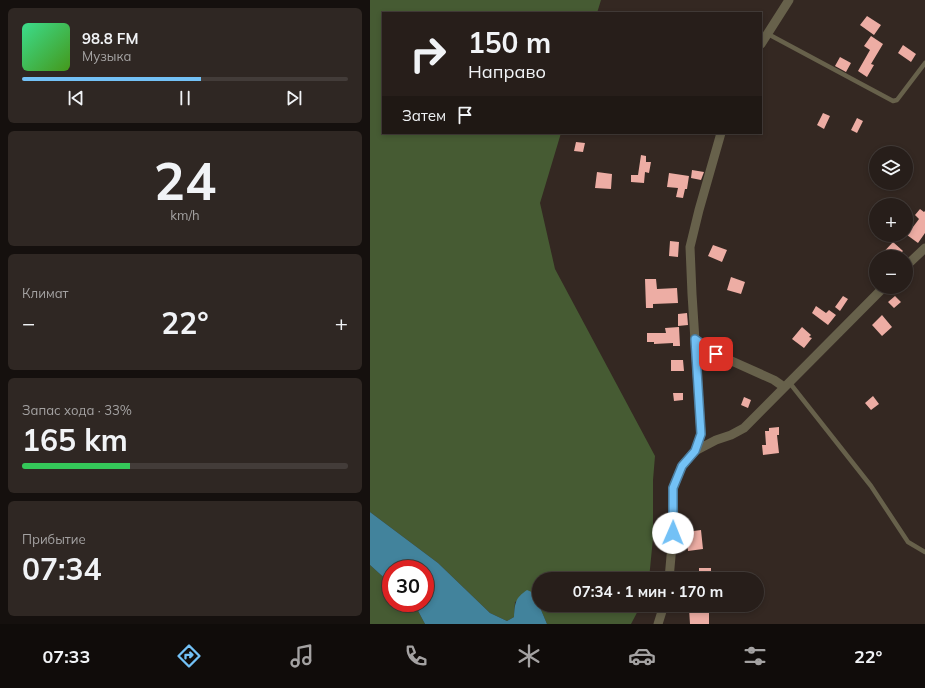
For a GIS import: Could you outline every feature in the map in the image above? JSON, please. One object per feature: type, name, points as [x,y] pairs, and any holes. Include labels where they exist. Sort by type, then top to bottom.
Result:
[{"type":"street","points":[[762,43],[789,0]]},
{"type":"street","points":[[695,451],[701,434],[690,247],[721,134]]},
{"type":"street","points":[[913,259],[925,248]]},
{"type":"street","points":[[670,572],[674,522],[673,488],[682,466],[695,451],[744,428],[877,294]]},
{"type":"street","points":[[695,339],[716,354],[786,384]]},
{"type":"street","points":[[658,624],[662,612]]},
{"type":"lane","points":[[768,34],[893,101],[897,100],[925,64]]},
{"type":"lane","points":[[786,384],[871,486],[908,542],[925,552]]},
{"type":"green space","points":[[370,0],[601,0],[597,12],[382,12],[382,134],[561,134],[540,203],[555,269],[655,456],[653,480],[653,538],[650,572],[532,572],[532,594],[515,602],[514,617],[507,621],[490,613],[434,560],[370,512]]},
{"type":"green space","points":[[370,565],[382,576],[382,612],[419,612],[425,624],[370,624]]},
{"type":"green space","points":[[542,612],[637,612],[631,624],[547,624]]},
{"type":"water","points":[[370,512],[434,560],[382,560],[382,576],[370,565]]},
{"type":"water","points":[[434,560],[490,613],[507,621],[514,617],[516,601],[518,598],[527,590],[532,592],[532,612],[542,612],[547,624],[425,624],[419,612],[434,612]]},
{"type":"building","points":[[867,16],[881,25],[874,35],[860,25]]},
{"type":"building","points":[[871,36],[883,44],[871,64],[874,65],[867,77],[858,71],[870,50],[864,46]]},
{"type":"building","points":[[903,45],[916,54],[911,62],[898,53]]},
{"type":"building","points":[[840,57],[851,63],[846,72],[835,66]]},
{"type":"building","points":[[823,113],[830,116],[824,129],[817,125]]},
{"type":"building","points":[[857,118],[863,121],[857,133],[851,130]]},
{"type":"building","points":[[576,142],[585,143],[583,152],[574,151]]},
{"type":"building","points":[[641,155],[646,156],[646,162],[651,162],[649,173],[645,172],[644,183],[631,182],[631,175],[638,175]]},
{"type":"building","points":[[692,170],[704,172],[701,180],[691,178]]},
{"type":"building","points":[[597,172],[612,174],[611,189],[595,188]]},
{"type":"building","points":[[669,173],[689,176],[687,189],[685,189],[683,198],[676,197],[678,188],[667,187]]},
{"type":"building","points":[[920,209],[924,212],[925,211],[925,233],[918,243],[913,239],[913,227],[919,219],[915,215]]},
{"type":"building","points":[[670,241],[679,242],[678,257],[669,256]]},
{"type":"building","points":[[893,242],[902,250],[886,250]]},
{"type":"building","points":[[713,245],[727,250],[722,262],[708,256]]},
{"type":"building","points":[[731,277],[745,282],[741,294],[727,290]]},
{"type":"building","points":[[645,279],[656,279],[657,289],[677,288],[678,303],[653,304],[653,308],[646,308]]},
{"type":"building","points":[[843,296],[848,299],[840,311],[835,307]]},
{"type":"building","points":[[895,296],[901,302],[894,308],[888,302]]},
{"type":"building","points":[[816,306],[826,313],[829,310],[836,315],[828,325],[812,313]]},
{"type":"building","points":[[687,313],[688,325],[678,326],[678,314]]},
{"type":"building","points":[[882,315],[892,327],[882,336],[872,325]]},
{"type":"building","points":[[679,327],[680,346],[673,346],[673,343],[654,344],[654,342],[647,342],[647,333],[666,333],[665,328]]},
{"type":"building","points":[[802,327],[811,335],[809,337],[812,338],[804,348],[792,339]]},
{"type":"building","points":[[671,360],[683,360],[684,371],[671,371]]},
{"type":"building","points":[[673,393],[683,393],[683,400],[674,401]]},
{"type":"building","points":[[873,396],[879,404],[871,410],[865,403]]},
{"type":"building","points":[[744,397],[751,400],[748,408],[741,405]]},
{"type":"building","points":[[779,427],[779,435],[777,435],[779,453],[763,455],[762,445],[766,445],[765,431],[769,431],[769,428]]},
{"type":"building","points":[[701,530],[703,549],[688,551],[686,532]]},
{"type":"building","points":[[699,568],[711,568],[711,572],[699,572]]},
{"type":"building","points":[[689,612],[709,613],[709,624],[690,624]]},
{"type":"route","points":[[673,533],[673,488],[682,466],[695,451],[701,434],[695,339],[716,354]]}]
